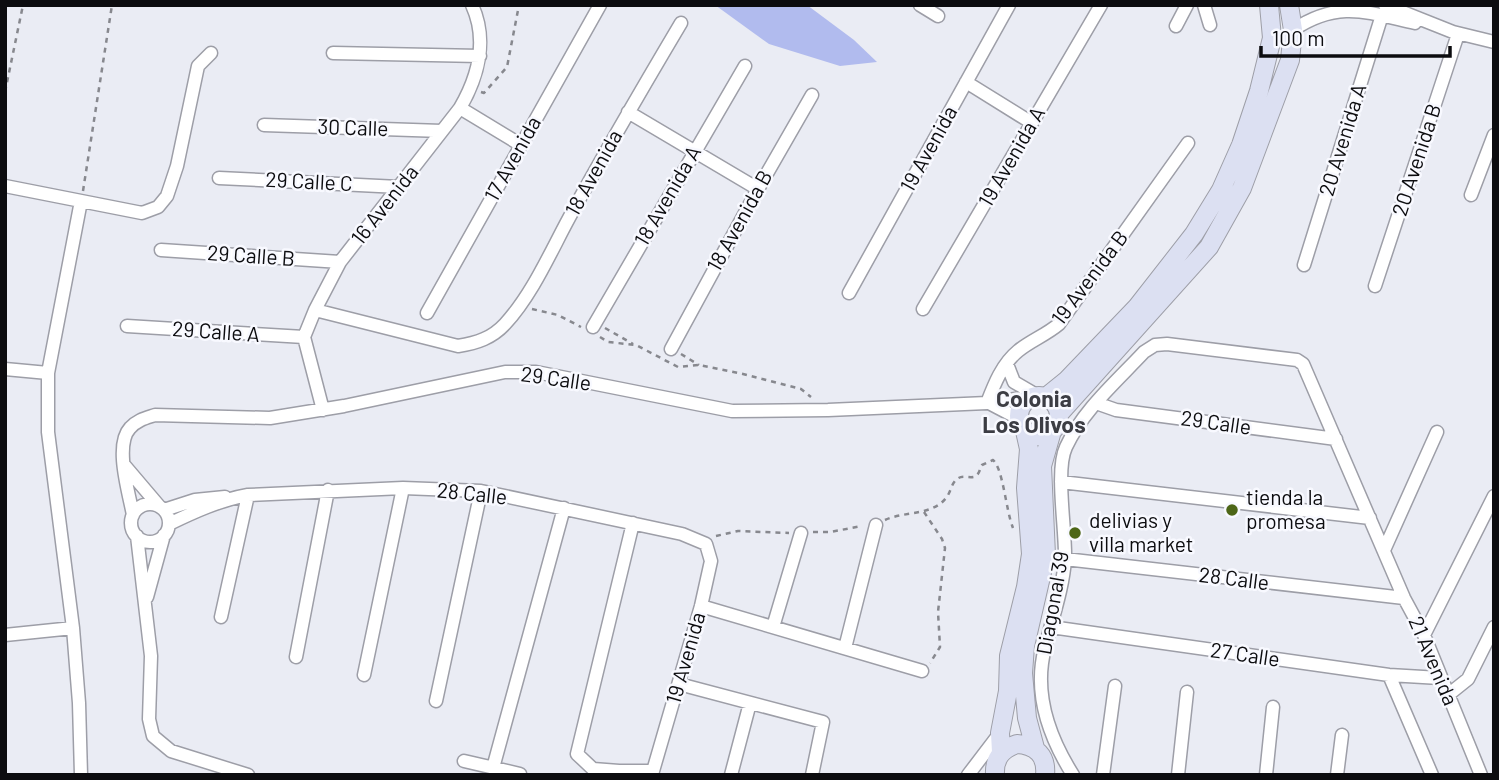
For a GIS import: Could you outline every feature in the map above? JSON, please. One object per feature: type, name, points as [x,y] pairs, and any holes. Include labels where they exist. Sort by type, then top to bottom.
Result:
[{"type":"street","name":"16 Avenida","points":[[304,337],[340,262],[460,108],[472,88],[480,56],[478,23],[472,5]]},
{"type":"street","name":"17 Avenida","points":[[427,313],[600,5]]},
{"type":"street","points":[[920,5],[938,16]]},
{"type":"street","name":"19 Avenida","points":[[849,293],[1009,5]]},
{"type":"street","name":"19 Avenida A","points":[[923,309],[1101,5]]},
{"type":"street","points":[[1176,26],[1187,5]]},
{"type":"street","points":[[1204,5],[1210,25]]},
{"type":"street","points":[[1022,427],[1019,411],[1025,401],[1038,397],[1067,380],[1137,307],[1194,233],[1221,190],[1241,145],[1259,91],[1272,38],[1269,5]]},
{"type":"street","points":[[987,403],[1012,415],[1022,427],[1039,436],[1052,431],[1059,414],[1209,247],[1237,199],[1290,60],[1293,30],[1289,5]]},
{"type":"street","points":[[1293,30],[1314,16],[1350,8],[1383,10],[1458,34],[1494,42]]},
{"type":"street","name":"20 Avenida A","points":[[1304,265],[1383,10]]},
{"type":"street","name":"18 Avenida","points":[[315,310],[458,346],[473,344],[491,336],[506,323],[529,290],[681,23]]},
{"type":"street","name":"20 Avenida B","points":[[1375,286],[1458,34]]},
{"type":"street","points":[[5,187],[142,213],[158,207],[167,196],[177,166],[198,66],[211,53]]},
{"type":"street","points":[[333,53],[480,56]]},
{"type":"street","name":"18 Avenida A","points":[[594,325],[745,66]]},
{"type":"street","points":[[966,82],[1032,123]]},
{"type":"street","name":"18 Avenida B","points":[[671,349],[812,95]]},
{"type":"street","points":[[460,108],[521,145]]},
{"type":"street","points":[[628,112],[758,189]]},
{"type":"street","name":"30 Calle","points":[[264,125],[442,131]]},
{"type":"street","points":[[1471,195],[1494,135]]},
{"type":"street","name":"19 Avenida B","points":[[987,403],[1007,364],[1017,352],[1059,324],[1188,143]]},
{"type":"street","name":"29 Calle C","points":[[219,178],[399,187]]},
{"type":"street","points":[[80,775],[79,703],[73,628],[48,432],[48,373],[81,201]]},
{"type":"street","name":"29 Calle B","points":[[161,250],[340,262]]},
{"type":"street","name":"29 Calle A","points":[[127,326],[304,337]]},
{"type":"street","points":[[304,337],[323,410]]},
{"type":"street","name":"21 Avenida","points":[[1167,344],[1297,360],[1307,370],[1404,598],[1424,635],[1481,775]]},
{"type":"street","name":"Diagonal 39","points":[[1073,775],[1056,748],[1045,718],[1041,680],[1044,650],[1065,559],[1062,482],[1064,449],[1078,425],[1096,403],[1144,352],[1155,345],[1167,344]]},
{"type":"street","points":[[1007,364],[1014,382],[1055,404],[1059,414]]},
{"type":"street","points":[[5,369],[48,373]]},
{"type":"street","name":"29 Calle","points":[[124,465],[122,444],[131,427],[140,420],[155,415],[270,418],[323,410],[505,372],[536,372],[732,411],[987,403],[1038,397]]},
{"type":"street","name":"29 Calle","points":[[1096,403],[1116,410],[1336,439]]},
{"type":"street","name":"Diagonal 39","points":[[997,762],[1008,691],[1009,656],[1031,554],[1026,488],[1029,449],[1022,427]]},
{"type":"street","name":"Diagonal 39","points":[[1046,774],[1045,763],[1035,748],[1027,718],[1023,673],[1025,646],[1046,555],[1042,466],[1052,431]]},
{"type":"street","points":[[1385,548],[1437,432]]},
{"type":"street","points":[[124,465],[162,508],[167,530],[145,604]]},
{"type":"street","points":[[124,465],[133,515],[131,526],[137,536],[151,656],[149,719],[153,736],[171,751],[248,775]]},
{"type":"street","points":[[1062,482],[1370,518]]},
{"type":"street","points":[[364,675],[403,488]]},
{"type":"street","name":"28 Calle","points":[[167,530],[233,498],[247,495],[403,488],[481,491],[682,534],[706,544]]},
{"type":"street","points":[[296,657],[328,490]]},
{"type":"street","points":[[436,701],[481,491]]},
{"type":"street","points":[[221,617],[247,495]]},
{"type":"street","name":"28 Calle","points":[[162,508],[214,496],[233,498]]},
{"type":"street","points":[[1424,635],[1494,496]]},
{"type":"street","points":[[133,515],[143,505],[151,504],[162,508]]},
{"type":"street","points":[[494,768],[564,508]]},
{"type":"street","name":"19 Avenida","points":[[633,523],[578,754],[593,769],[653,771],[701,606],[711,561],[706,544]]},
{"type":"street","points":[[845,648],[876,525]]},
{"type":"street","points":[[137,536],[150,542],[167,530]]},
{"type":"street","points":[[774,627],[801,533]]},
{"type":"street","name":"28 Calle","points":[[1065,559],[1404,598]]},
{"type":"street","points":[[701,606],[922,671]]},
{"type":"street","name":"27 Calle","points":[[1051,627],[1390,675],[1440,678]]},
{"type":"street","points":[[1448,695],[1468,679],[1494,627]]},
{"type":"street","points":[[5,635],[73,628]]},
{"type":"street","points":[[1390,675],[1432,775]]},
{"type":"street","points":[[679,684],[823,722],[812,775]]},
{"type":"street","points":[[1103,775],[1115,686]]},
{"type":"street","points":[[1178,775],[1188,692]]},
{"type":"street","points":[[731,775],[750,703]]},
{"type":"street","points":[[1266,775],[1273,707]]},
{"type":"street","points":[[968,774],[1000,733]]},
{"type":"street","points":[[1337,775],[1342,735]]},
{"type":"street","points":[[968,774],[997,762],[1017,744],[1035,748]]},
{"type":"street","points":[[464,761],[520,774]]},
{"type":"path","points":[[5,92],[23,5]]},
{"type":"path","points":[[81,201],[112,5]]},
{"type":"path","points":[[484,93],[507,67],[519,5]]},
{"type":"path","points":[[594,325],[636,345]]},
{"type":"path","points":[[671,349],[699,365]]},
{"type":"path","points":[[706,544],[716,535],[738,531],[830,532],[876,525],[901,514],[924,512],[946,498],[959,478],[963,475],[974,477],[982,465],[993,460],[1000,469],[1012,527],[1031,554]]},
{"type":"path","points":[[922,671],[930,664],[940,647],[938,612],[945,548],[924,512]]},
{"type":"shaded area","points":[[715,5],[807,5],[854,40],[877,62],[840,66],[769,44]]},
{"type":"place","name":"tienda la promesa","points":[[1232,510]]},
{"type":"place","name":"delivias y villa market","points":[[1075,533]]},
{"type":"district","name":"Colonia Los Olivos","points":[[1034,412]]}]
